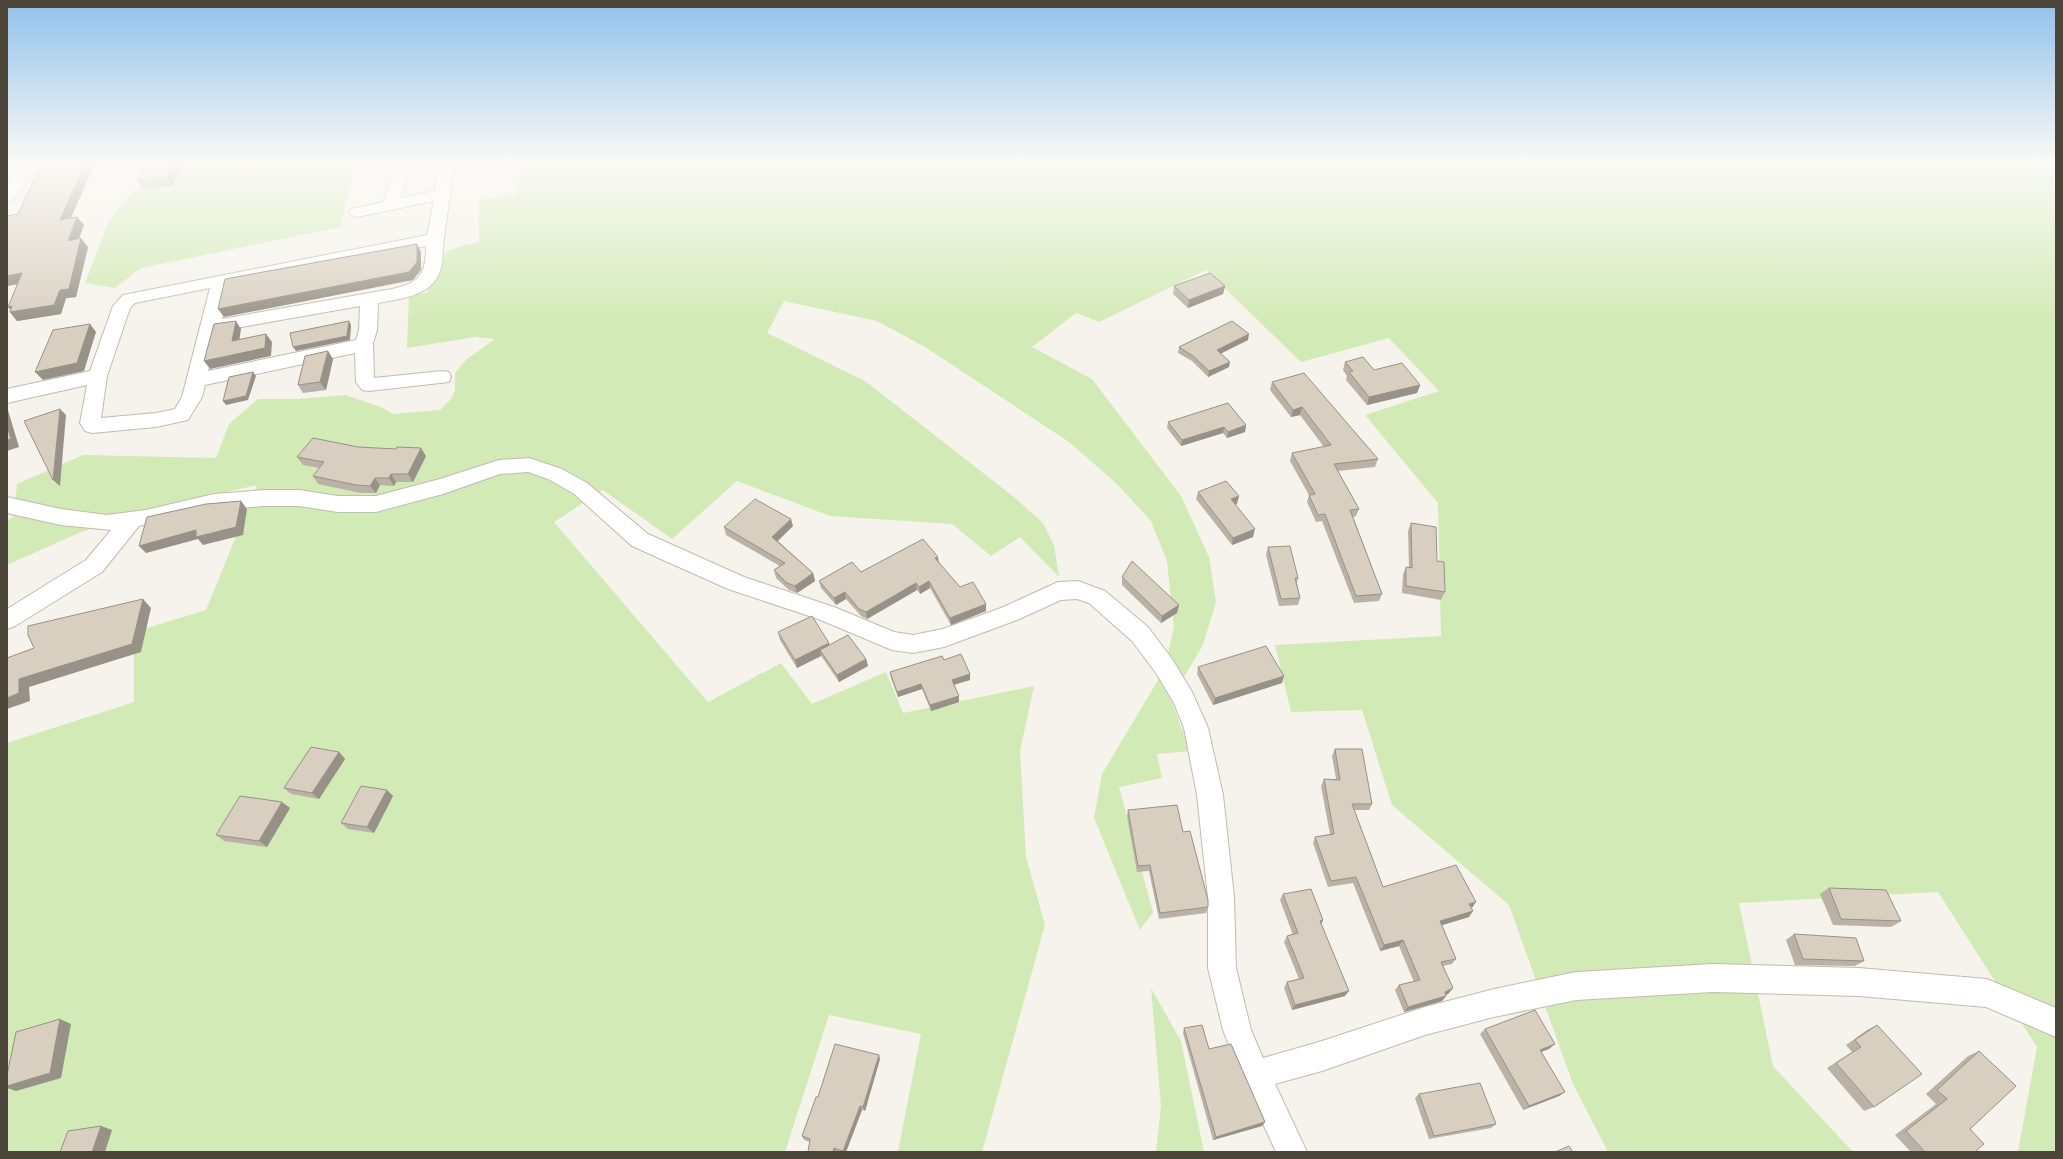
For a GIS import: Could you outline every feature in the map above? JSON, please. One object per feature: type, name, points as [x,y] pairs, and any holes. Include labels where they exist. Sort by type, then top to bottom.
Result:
[{"type":"street","points":[[211,327],[409,292],[424,285],[435,257],[435,239],[439,217]]},
{"type":"street","points":[[221,280],[211,327],[192,397],[184,412],[180,416],[156,420],[92,426],[90,423],[98,376],[116,321],[125,303],[137,297],[221,280],[435,239]]},
{"type":"street","points":[[369,298],[368,325],[364,343],[365,382],[368,385],[442,377]]},
{"type":"street","points":[[196,380],[342,351],[358,347],[364,343]]},
{"type":"street","points":[[7,396],[98,376]]},
{"type":"street","points":[[7,505],[61,517],[107,523],[146,518],[214,502],[265,498],[299,498],[338,504],[376,504],[443,486],[499,467],[529,465],[555,474],[580,488],[640,540],[736,583],[826,613],[892,642],[913,644],[944,638],[1009,614],[1058,591],[1078,590],[1097,597],[1140,634],[1172,679],[1184,699],[1196,728],[1210,795],[1221,897],[1222,968],[1237,1030],[1255,1075],[1292,1152]]},
{"type":"street","points":[[7,620],[94,566],[133,519]]},
{"type":"street","points":[[1255,1075],[1322,1056],[1425,1021],[1576,986],[1713,978],[1859,982],[1987,994],[2056,1023]]},
{"type":"green space","points":[[113,217],[343,217],[340,227],[141,268],[115,288],[85,283],[108,223]]},
{"type":"green space","points":[[479,217],[2056,217],[2056,1152],[2018,1152],[2037,1047],[1938,892],[1739,903],[1773,1066],[1853,1152],[1608,1152],[1573,1084],[1509,905],[1392,805],[1362,710],[1291,712],[1275,645],[1441,636],[1438,503],[1365,415],[1439,391],[1389,338],[1301,362],[1206,270],[1099,322],[1076,313],[1032,347],[1092,379],[1181,496],[1209,557],[1216,602],[1203,645],[1171,699],[1190,751],[1157,754],[1162,778],[1119,787],[1153,912],[1140,930],[1094,818],[1102,774],[1164,670],[1174,627],[1167,561],[1151,521],[1117,484],[1069,442],[925,347],[877,321],[784,301],[767,333],[865,381],[1014,497],[1043,523],[1054,545],[1059,577],[1020,537],[991,556],[952,524],[830,516],[737,481],[672,539],[603,490],[554,522],[708,702],[781,663],[812,704],[886,672],[903,713],[1034,686],[1020,751],[1026,857],[1045,925],[982,1152],[898,1152],[921,1034],[829,1015],[785,1152],[7,1152],[7,743],[134,702],[134,632],[206,610],[257,485],[148,510],[81,532],[7,565],[7,521],[14,516],[17,484],[83,455],[216,458],[229,424],[258,399],[299,399],[346,395],[383,408],[393,414],[440,410],[451,399],[455,390],[455,373],[467,359],[495,339],[475,337],[407,348],[409,295],[427,293],[438,262],[447,252],[455,248],[479,242]]},
{"type":"green space","points":[[1151,988],[1181,1041],[1204,1152],[1156,1152],[1161,1106]]},
{"type":"building","points":[[7,217],[61,217],[60,220],[77,217],[68,241],[81,238],[69,289],[60,290],[54,305],[10,312],[12,306],[8,307],[22,273],[7,276]]},
{"type":"building","points":[[417,244],[417,262],[409,272],[218,309],[225,279]]},
{"type":"building","points":[[1210,273],[1225,286],[1189,300],[1174,286]]},
{"type":"building","points":[[236,321],[232,341],[266,334],[265,348],[204,361],[214,324]]},
{"type":"building","points":[[349,321],[347,336],[293,347],[290,333]]},
{"type":"building","points":[[1232,321],[1249,334],[1217,350],[1230,362],[1209,371],[1193,356],[1179,347]]},
{"type":"building","points":[[90,324],[77,363],[35,372],[53,330]]},
{"type":"building","points":[[328,351],[320,382],[298,385],[305,356]]},
{"type":"building","points":[[1363,357],[1374,370],[1402,363],[1420,385],[1369,397],[1349,372],[1353,371],[1345,362]]},
{"type":"building","points":[[253,372],[246,396],[223,401],[229,377]]},
{"type":"building","points":[[1304,373],[1378,459],[1334,464],[1359,509],[1350,510],[1382,594],[1356,596],[1325,514],[1318,515],[1309,495],[1315,494],[1292,453],[1331,445],[1302,407],[1293,410],[1272,382]]},
{"type":"building","points":[[1228,403],[1246,425],[1228,432],[1224,427],[1182,440],[1168,422]]},
{"type":"building","points":[[60,409],[53,480],[24,421]]},
{"type":"building","points":[[7,425],[11,439],[7,440]]},
{"type":"building","points":[[313,438],[358,447],[396,449],[397,447],[421,448],[408,474],[391,474],[389,478],[375,478],[370,486],[356,485],[313,476],[324,462],[297,457]]},
{"type":"building","points":[[1226,481],[1239,496],[1231,499],[1255,529],[1233,538],[1198,492]]},
{"type":"building","points":[[755,499],[791,519],[772,537],[813,573],[795,586],[787,583],[774,570],[785,563],[724,527]]},
{"type":"building","points":[[241,501],[236,527],[196,537],[196,530],[139,546],[147,517],[206,504]]},
{"type":"building","points":[[1411,523],[1436,527],[1437,561],[1444,562],[1445,592],[1406,586],[1406,567],[1412,568]]},
{"type":"building","points":[[923,539],[938,557],[935,558],[960,587],[973,582],[986,604],[950,618],[929,581],[919,587],[916,583],[866,612],[859,609],[845,592],[834,598],[819,581],[852,562],[861,572]]},
{"type":"building","points":[[1290,546],[1298,578],[1295,578],[1300,598],[1281,599],[1268,547]]},
{"type":"building","points":[[1132,561],[1179,605],[1162,616],[1122,577]]},
{"type":"building","points":[[143,599],[132,644],[19,679],[19,693],[7,698],[7,658],[34,648],[28,635],[28,626]]},
{"type":"building","points":[[812,616],[829,643],[795,660],[778,632]]},
{"type":"building","points":[[848,635],[866,659],[837,675],[820,650]]},
{"type":"building","points":[[1266,646],[1284,676],[1215,698],[1198,667]]},
{"type":"building","points":[[961,654],[970,674],[952,680],[959,696],[930,705],[921,684],[897,692],[890,672],[942,656],[944,660]]},
{"type":"building","points":[[311,747],[339,752],[312,793],[284,788]]},
{"type":"building","points":[[1335,749],[1362,749],[1372,804],[1352,804],[1383,887],[1456,865],[1476,902],[1469,904],[1473,911],[1440,921],[1456,959],[1441,962],[1453,988],[1445,992],[1446,996],[1408,1007],[1399,985],[1420,980],[1403,940],[1384,945],[1356,877],[1331,881],[1315,837],[1334,834],[1324,779],[1340,780]]},
{"type":"building","points":[[361,786],[387,790],[367,827],[341,823]]},
{"type":"building","points":[[240,796],[282,802],[259,841],[216,835]]},
{"type":"building","points":[[1177,805],[1183,832],[1190,831],[1208,900],[1208,907],[1160,913],[1150,865],[1138,866],[1128,810]]},
{"type":"building","points":[[1829,888],[1886,890],[1901,921],[1841,919]]},
{"type":"building","points":[[1311,889],[1323,920],[1320,921],[1349,991],[1295,1005],[1287,982],[1304,978],[1287,936],[1298,933],[1283,894]]},
{"type":"building","points":[[1794,934],[1856,938],[1864,961],[1803,959]]},
{"type":"building","points":[[1535,1010],[1555,1044],[1540,1050],[1565,1092],[1529,1106],[1485,1029]]},
{"type":"building","points":[[60,1019],[50,1073],[7,1086],[7,1075],[16,1032]]},
{"type":"building","points":[[1202,1025],[1209,1049],[1231,1044],[1265,1122],[1216,1137],[1184,1028]]},
{"type":"building","points":[[1877,1025],[1922,1074],[1874,1107],[1836,1063],[1861,1047],[1855,1040]]},
{"type":"building","points":[[835,1044],[879,1055],[863,1107],[860,1106],[843,1151],[834,1148],[833,1152],[808,1152],[810,1139],[802,1136],[816,1097],[818,1097]]},
{"type":"building","points":[[1979,1051],[2016,1086],[1970,1129],[1984,1144],[1975,1152],[1925,1152],[1906,1131],[1947,1099],[1937,1090]]},
{"type":"building","points":[[1480,1083],[1496,1124],[1434,1136],[1419,1094]]},
{"type":"building","points":[[101,1126],[92,1152],[60,1152],[68,1131]]},
{"type":"building","points":[[1569,1146],[1573,1152],[1555,1152]]}]
